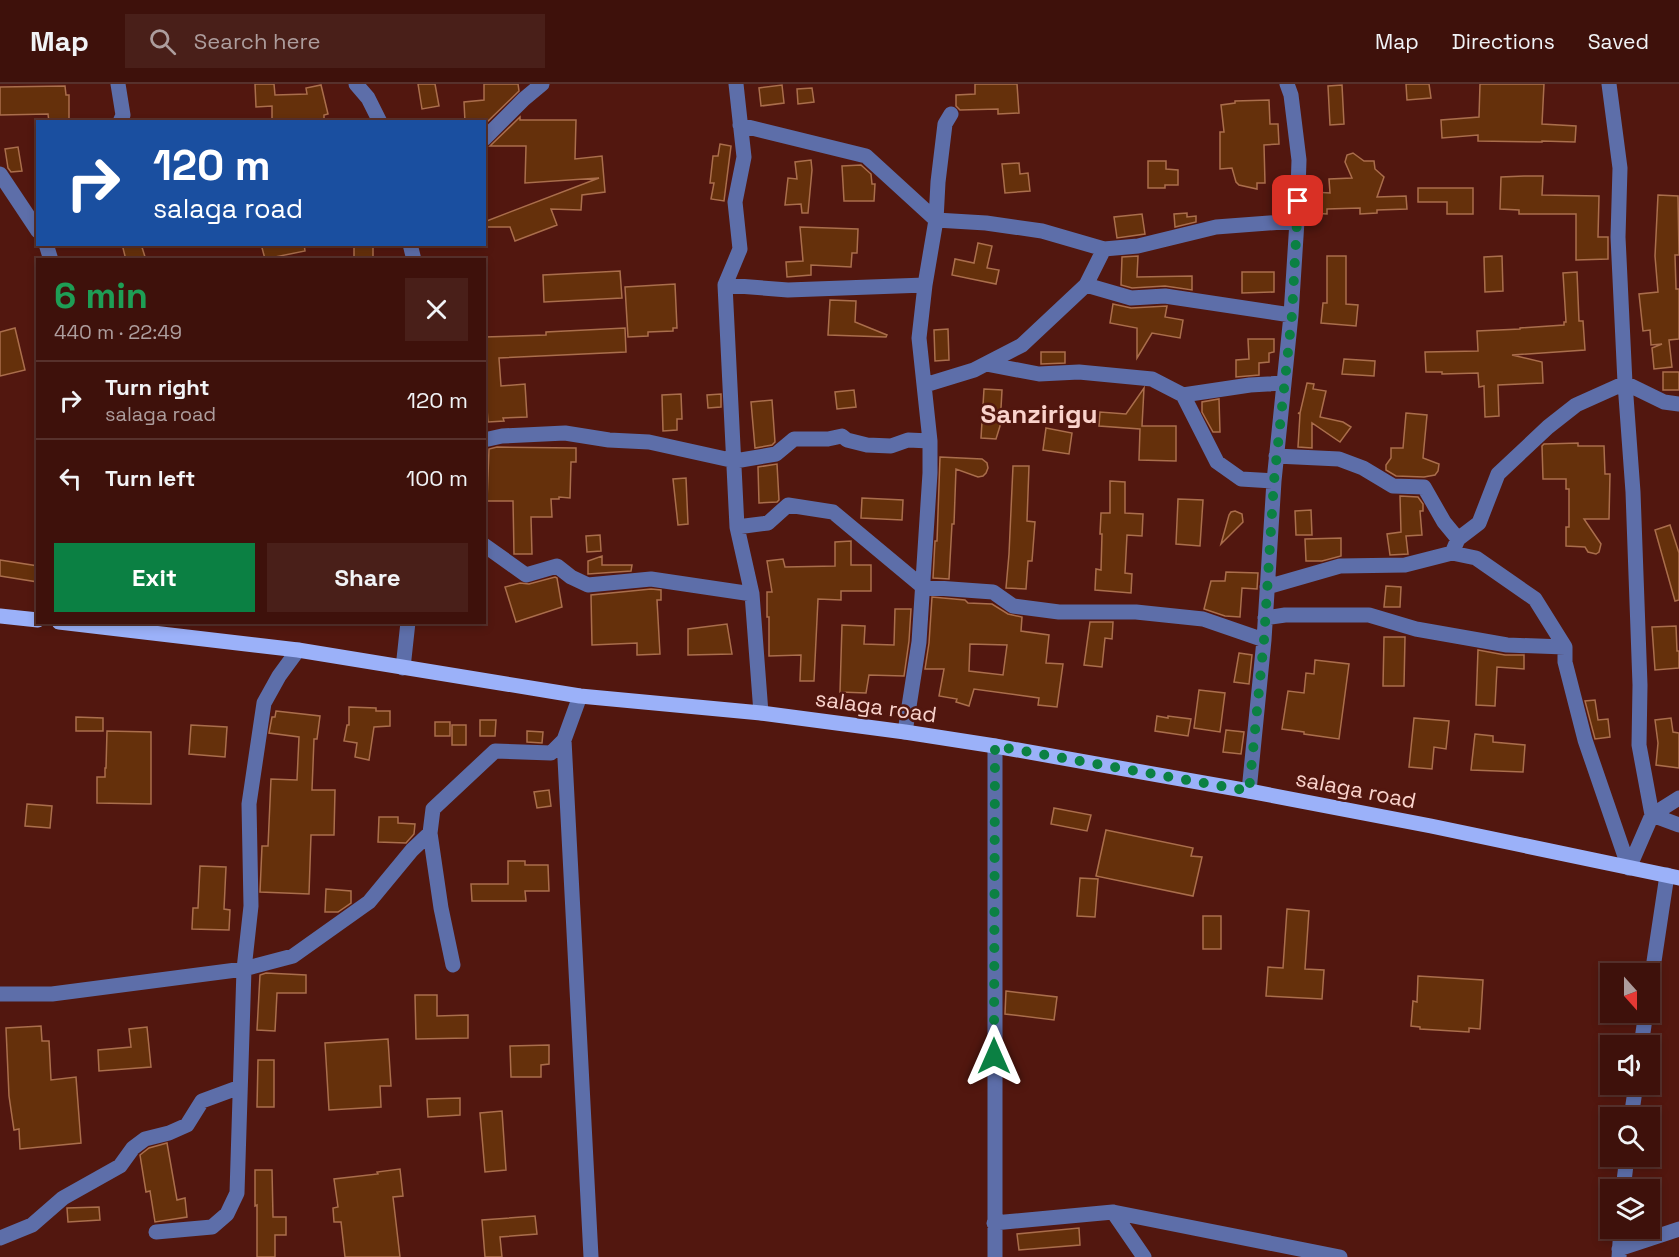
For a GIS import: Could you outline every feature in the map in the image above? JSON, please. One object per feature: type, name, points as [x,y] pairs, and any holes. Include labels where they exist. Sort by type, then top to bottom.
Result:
[{"type":"main road","points":[[0,616],[36,620]]},
{"type":"main road","name":"salaga road","points":[[91,624],[298,650],[580,696],[761,713],[995,746],[1249,791],[1673,876]]},
{"type":"street","points":[[118,84],[123,115],[121,120]]},
{"type":"street","points":[[356,84],[368,98],[379,120]]},
{"type":"street","points":[[486,137],[542,84]]},
{"type":"street","points":[[736,84],[744,156],[735,202],[740,249],[725,285],[737,527],[752,594],[761,713]]},
{"type":"street","points":[[1249,791],[1266,618],[1266,587],[1276,456],[1292,315],[1297,222],[1299,160],[1292,95],[1287,84]]},
{"type":"street","points":[[1609,84],[1620,168],[1618,237],[1633,492],[1640,685],[1639,745],[1652,815],[1629,868]]},
{"type":"street","points":[[905,732],[919,642],[930,473],[930,441],[920,338],[925,285],[936,220],[945,124],[951,114]]},
{"type":"street","points":[[740,125],[866,156],[936,220],[986,223],[1042,231],[1104,249],[1138,246],[1216,227],[1297,222]]},
{"type":"street","points":[[0,174],[32,209],[36,224]]},
{"type":"street","points":[[925,385],[974,370],[1022,345],[1086,285],[1104,249]]},
{"type":"street","points":[[725,285],[788,290],[925,285]]},
{"type":"street","points":[[1086,285],[1131,298],[1166,296],[1292,315]]},
{"type":"street","points":[[986,364],[1039,374],[1078,372],[1152,379],[1183,395],[1250,385],[1284,383]]},
{"type":"street","points":[[1625,383],[1664,402],[1679,405]]},
{"type":"street","points":[[1266,587],[1340,566],[1405,565],[1455,546],[1479,523],[1498,474],[1548,427],[1576,405],[1625,383]]},
{"type":"street","points":[[1183,395],[1217,462],[1241,478],[1274,481]]},
{"type":"street","points":[[486,440],[502,436],[565,433],[609,440],[649,442],[735,461],[776,454],[794,439],[828,439],[842,436],[847,440],[867,445],[891,446],[908,440],[930,441]]},
{"type":"street","points":[[1276,456],[1339,459],[1363,468],[1393,486],[1424,487],[1455,546],[1535,598],[1564,647],[1565,662],[1586,740],[1629,868]]},
{"type":"street","points":[[737,527],[768,524],[788,506],[833,512],[923,587],[993,592],[1013,606],[1059,612],[1136,612],[1203,619],[1264,640]]},
{"type":"street","points":[[486,546],[526,575],[556,566],[571,577],[588,585],[651,579],[752,594]]},
{"type":"street","points":[[1266,618],[1286,615],[1369,615],[1416,629],[1507,645],[1564,647]]},
{"type":"street","points":[[403,668],[408,624]]},
{"type":"street","points":[[156,1232],[212,1227],[227,1214],[237,1193],[244,969],[251,906],[249,804],[264,703],[279,676],[298,650]]},
{"type":"street","points":[[580,696],[564,740],[591,1257]]},
{"type":"street","points":[[453,965],[441,908],[430,833],[433,809],[495,751],[551,753],[564,740]]},
{"type":"street","points":[[995,746],[995,1257]]},
{"type":"street","points":[[1652,815],[1679,798]]},
{"type":"street","points":[[1652,815],[1679,825]]},
{"type":"street","points":[[0,993],[52,994],[244,969],[293,956],[369,902],[412,850],[430,833]]},
{"type":"street","points":[[1655,963],[1673,876]]},
{"type":"street","points":[[0,1238],[32,1225],[63,1198],[120,1166],[133,1148],[144,1139],[169,1133],[187,1125],[202,1101],[240,1087]]},
{"type":"street","points":[[994,1223],[1113,1212],[1340,1257]]},
{"type":"street","points":[[1113,1212],[1144,1257]]},
{"type":"street","points":[[1619,1253],[1679,1229]]},
{"type":"building","points":[[255,84],[274,84],[275,95],[307,94],[306,88],[321,85],[328,114],[324,115],[324,120],[272,120],[272,106],[256,107]]},
{"type":"building","points":[[418,84],[435,84],[439,106],[422,109]]},
{"type":"building","points":[[484,84],[518,84],[519,91],[486,123],[486,120],[465,120],[464,102],[484,100]]},
{"type":"building","points":[[975,84],[1017,84],[1019,113],[998,114],[998,109],[960,110],[956,106],[956,95],[975,94]]},
{"type":"building","points":[[1406,84],[1429,84],[1431,98],[1407,100]]},
{"type":"building","points":[[1480,84],[1544,84],[1542,124],[1576,126],[1575,142],[1478,141],[1478,135],[1442,138],[1441,120],[1479,117]]},
{"type":"building","points":[[782,85],[784,103],[761,106],[759,88]]},
{"type":"building","points":[[1342,85],[1344,124],[1330,125],[1328,86]]},
{"type":"building","points":[[65,86],[66,95],[69,95],[69,120],[49,120],[48,114],[0,115],[0,87]]},
{"type":"building","points":[[812,88],[814,102],[798,104],[797,89]]},
{"type":"building","points":[[1269,100],[1270,124],[1278,124],[1279,144],[1264,145],[1265,183],[1257,183],[1257,189],[1239,185],[1232,168],[1220,169],[1220,132],[1224,132],[1221,105],[1235,103],[1235,101]]},
{"type":"building","points":[[520,117],[520,120],[576,120],[575,159],[602,156],[605,192],[582,195],[581,210],[551,209],[557,225],[515,241],[510,227],[486,227],[486,221],[599,178],[525,183],[526,146],[490,146]]},
{"type":"building","points":[[720,144],[731,146],[724,201],[711,199],[714,183],[710,183],[713,156],[718,156]]},
{"type":"building","points":[[18,147],[22,171],[11,172],[8,168],[5,149]]},
{"type":"building","points":[[1353,153],[1364,161],[1374,161],[1375,169],[1384,177],[1377,197],[1406,196],[1407,209],[1377,210],[1377,213],[1360,214],[1360,208],[1327,209],[1327,214],[1312,213],[1313,192],[1330,193],[1329,179],[1352,178],[1345,162],[1347,155]]},
{"type":"building","points":[[811,160],[808,213],[802,213],[801,204],[785,205],[788,178],[797,179],[795,162]]},
{"type":"building","points":[[1148,161],[1166,161],[1166,169],[1178,170],[1178,185],[1148,188]]},
{"type":"building","points":[[1019,163],[1020,174],[1028,173],[1030,191],[1005,193],[1002,164]]},
{"type":"building","points":[[861,165],[871,174],[872,184],[875,184],[874,201],[844,201],[842,166]]},
{"type":"building","points":[[1543,176],[1542,195],[1599,196],[1598,237],[1608,237],[1608,259],[1576,260],[1576,214],[1519,214],[1519,210],[1500,209],[1501,177]]},
{"type":"building","points":[[1418,188],[1473,188],[1473,214],[1447,214],[1447,202],[1418,202]]},
{"type":"building","points":[[1658,195],[1678,196],[1679,255],[1675,255],[1676,289],[1679,289],[1679,339],[1669,340],[1672,367],[1654,369],[1652,348],[1662,344],[1651,345],[1650,330],[1643,331],[1639,294],[1658,292],[1655,256]]},
{"type":"building","points":[[1187,213],[1187,217],[1196,216],[1196,222],[1175,227],[1174,214]]},
{"type":"building","points":[[1142,214],[1145,234],[1117,238],[1114,217]]},
{"type":"building","points":[[800,227],[858,229],[857,253],[852,253],[851,267],[811,265],[811,275],[787,277],[786,262],[803,261]]},
{"type":"building","points":[[978,243],[992,246],[987,268],[999,270],[996,284],[952,275],[955,259],[974,263]]},
{"type":"building","points":[[122,246],[142,246],[145,258],[126,258]]},
{"type":"building","points":[[262,246],[304,246],[305,251],[265,258]]},
{"type":"building","points":[[354,246],[373,246],[373,258],[354,258]]},
{"type":"building","points":[[1138,256],[1137,277],[1192,276],[1192,290],[1165,286],[1132,288],[1121,285],[1122,257]]},
{"type":"building","points":[[1327,256],[1346,256],[1346,304],[1358,305],[1356,326],[1321,323],[1323,303],[1327,303]]},
{"type":"building","points":[[1502,256],[1503,291],[1485,292],[1484,257]]},
{"type":"building","points":[[620,271],[622,298],[544,302],[543,275]]},
{"type":"building","points":[[1242,272],[1274,272],[1274,292],[1242,293]]},
{"type":"building","points":[[1577,272],[1579,321],[1583,321],[1585,350],[1512,355],[1542,362],[1543,383],[1498,385],[1499,416],[1485,417],[1484,386],[1479,387],[1478,373],[1426,372],[1425,352],[1478,351],[1477,331],[1564,325],[1566,322],[1563,273]]},
{"type":"building","points":[[675,284],[677,328],[673,328],[673,331],[648,332],[648,336],[628,337],[625,287]]},
{"type":"building","points":[[830,300],[856,301],[855,322],[887,335],[886,337],[828,335]]},
{"type":"building","points":[[1113,304],[1131,308],[1167,306],[1165,317],[1183,320],[1180,338],[1152,333],[1137,358],[1137,328],[1110,323]]},
{"type":"building","points":[[15,328],[25,370],[0,376],[0,332]]},
{"type":"building","points":[[625,328],[626,352],[499,358],[501,386],[525,384],[527,417],[503,418],[504,421],[488,422],[486,337],[546,335],[546,332]]},
{"type":"building","points":[[948,329],[949,360],[935,361],[934,330]]},
{"type":"building","points":[[1248,339],[1274,339],[1274,352],[1269,353],[1269,362],[1259,363],[1259,375],[1236,377],[1236,360],[1249,359]]},
{"type":"building","points":[[1041,352],[1065,352],[1065,363],[1041,364]]},
{"type":"building","points":[[1344,359],[1375,361],[1374,376],[1342,374]]},
{"type":"building","points":[[1663,372],[1679,372],[1679,390],[1663,390]]},
{"type":"building","points":[[1307,383],[1314,384],[1313,389],[1326,391],[1320,417],[1343,422],[1351,427],[1340,442],[1312,423],[1312,448],[1298,447],[1300,414],[1298,413],[1300,413]]},
{"type":"building","points":[[1144,388],[1142,426],[1176,426],[1176,461],[1139,460],[1140,429],[1099,426],[1100,412],[1126,414]]},
{"type":"building","points":[[984,389],[1002,390],[1000,426],[996,439],[981,438]]},
{"type":"building","points":[[854,390],[856,407],[837,409],[835,392]]},
{"type":"building","points":[[681,394],[682,419],[677,419],[677,430],[663,431],[662,395]]},
{"type":"building","points":[[721,394],[721,407],[708,408],[707,395]]},
{"type":"building","points":[[1219,399],[1220,432],[1213,432],[1202,412],[1202,402]]},
{"type":"building","points":[[772,400],[775,442],[772,445],[755,448],[751,402]]},
{"type":"building","points":[[1406,413],[1427,415],[1423,458],[1439,464],[1435,475],[1396,476],[1386,470],[1386,465],[1391,458],[1391,448],[1403,448]]},
{"type":"building","points":[[1046,428],[1072,433],[1069,454],[1043,450]]},
{"type":"building","points":[[1578,443],[1578,446],[1604,446],[1605,474],[1610,474],[1609,519],[1584,519],[1601,544],[1596,554],[1588,552],[1585,547],[1566,546],[1566,527],[1569,527],[1569,489],[1566,489],[1566,479],[1543,479],[1542,446],[1544,444]]},
{"type":"building","points":[[497,447],[576,448],[576,462],[571,462],[570,498],[551,499],[552,517],[531,517],[532,554],[514,554],[513,501],[487,501],[489,449]]},
{"type":"building","points":[[940,457],[982,459],[987,463],[988,468],[983,476],[978,477],[956,469],[949,579],[933,578],[935,541],[937,541]]},
{"type":"building","points":[[777,464],[779,500],[759,503],[758,467]]},
{"type":"building","points":[[1013,466],[1029,466],[1027,521],[1035,522],[1032,561],[1028,561],[1026,589],[1006,588]]},
{"type":"building","points":[[686,478],[688,524],[678,525],[673,479]]},
{"type":"building","points":[[1110,481],[1125,482],[1125,513],[1143,514],[1142,536],[1127,535],[1125,573],[1132,574],[1131,593],[1095,590],[1096,569],[1101,570],[1101,513],[1110,513]]},
{"type":"building","points":[[1400,496],[1418,497],[1423,504],[1423,511],[1420,511],[1422,535],[1406,536],[1408,554],[1390,555],[1387,534],[1401,532]]},
{"type":"building","points":[[862,498],[903,500],[902,520],[861,518]]},
{"type":"building","points":[[1178,499],[1203,500],[1200,546],[1176,544]]},
{"type":"building","points":[[1311,510],[1312,535],[1296,535],[1295,511]]},
{"type":"building","points":[[1235,511],[1242,514],[1243,522],[1221,544],[1229,515]]},
{"type":"building","points":[[1670,525],[1679,553],[1679,600],[1675,601],[1655,530]]},
{"type":"building","points":[[600,535],[601,551],[587,552],[586,536]]},
{"type":"building","points":[[1341,538],[1341,556],[1322,561],[1306,561],[1305,539]]},
{"type":"building","points":[[851,541],[851,565],[871,565],[871,591],[841,591],[841,600],[818,599],[814,681],[800,681],[801,655],[769,656],[767,592],[772,592],[767,561],[783,559],[785,567],[835,566],[835,542]]},
{"type":"building","points":[[602,556],[602,565],[632,565],[631,571],[588,574],[588,561]]},
{"type":"building","points":[[0,560],[36,566],[36,582],[0,576]]},
{"type":"building","points":[[1226,572],[1258,573],[1257,589],[1242,588],[1240,617],[1225,616],[1204,609],[1211,581],[1225,581]]},
{"type":"building","points":[[555,577],[562,607],[516,622],[505,587]]},
{"type":"building","points":[[1386,586],[1401,587],[1400,607],[1384,607]]},
{"type":"building","points":[[661,590],[661,600],[657,600],[660,654],[637,655],[637,643],[592,645],[591,595]]},
{"type":"building","points":[[932,597],[992,604],[1008,614],[1022,617],[1021,631],[1049,635],[1046,663],[1063,664],[1057,707],[1038,705],[1039,698],[974,689],[969,706],[956,702],[957,699],[939,696],[944,669],[925,669]],"holes":[[[970,644],[1007,645],[1003,675],[969,671]]]},
{"type":"building","points":[[895,609],[911,609],[904,676],[869,675],[866,693],[840,692],[842,625],[865,626],[864,644],[894,645]]},
{"type":"building","points":[[1090,622],[1113,622],[1112,639],[1105,638],[1102,667],[1084,665]]},
{"type":"building","points":[[727,624],[732,654],[688,655],[688,629]]},
{"type":"building","points":[[1676,626],[1679,668],[1655,670],[1652,627]]},
{"type":"building","points":[[1384,637],[1405,637],[1404,686],[1383,686]]},
{"type":"building","points":[[1478,650],[1505,655],[1524,655],[1524,669],[1497,667],[1495,706],[1476,705]]},
{"type":"building","points":[[1239,653],[1252,655],[1249,684],[1234,682]]},
{"type":"building","points":[[1315,660],[1349,664],[1339,739],[1282,729],[1288,691],[1304,693],[1306,673],[1314,674]]},
{"type":"building","points":[[1199,690],[1225,693],[1220,732],[1194,728]]},
{"type":"building","points":[[1595,700],[1598,720],[1608,719],[1610,737],[1595,739],[1585,701]]},
{"type":"building","points":[[349,707],[390,711],[390,726],[374,727],[369,760],[355,757],[357,743],[344,741],[347,725],[349,725]]},
{"type":"building","points":[[276,711],[320,716],[317,739],[314,739],[312,790],[335,790],[334,835],[311,835],[309,894],[260,892],[262,846],[268,846],[271,779],[297,780],[299,737],[269,733],[272,717],[275,717]]},
{"type":"building","points":[[1157,716],[1191,719],[1188,736],[1155,731]]},
{"type":"building","points":[[76,717],[103,718],[103,731],[76,731]]},
{"type":"building","points":[[1414,718],[1449,721],[1446,749],[1434,747],[1432,769],[1409,767]]},
{"type":"building","points":[[1671,718],[1673,732],[1679,733],[1679,768],[1656,765],[1658,743],[1655,720]]},
{"type":"building","points":[[480,720],[496,720],[495,736],[480,736]]},
{"type":"building","points":[[435,722],[450,722],[450,736],[435,736]]},
{"type":"building","points":[[191,725],[227,727],[225,757],[189,754]]},
{"type":"building","points":[[452,725],[466,725],[466,745],[452,745]]},
{"type":"building","points":[[1226,730],[1244,732],[1241,754],[1223,752]]},
{"type":"building","points":[[107,731],[151,732],[151,804],[97,803],[97,777],[105,777]]},
{"type":"building","points":[[527,731],[543,732],[542,743],[527,742]]},
{"type":"building","points":[[1475,734],[1493,736],[1493,742],[1525,745],[1523,772],[1471,770]]},
{"type":"building","points":[[549,790],[551,806],[537,808],[534,792]]},
{"type":"building","points":[[27,804],[52,806],[50,828],[25,826]]},
{"type":"building","points":[[1054,808],[1091,815],[1087,831],[1051,824]]},
{"type":"building","points":[[379,817],[398,817],[398,823],[415,824],[414,834],[406,843],[378,842]]},
{"type":"building","points":[[1106,830],[1193,848],[1191,856],[1202,857],[1193,896],[1096,876]]},
{"type":"building","points":[[508,861],[525,861],[525,865],[548,865],[549,891],[525,891],[526,901],[472,901],[471,884],[508,884]]},
{"type":"building","points":[[200,866],[226,867],[224,909],[230,910],[229,930],[192,929],[193,908],[198,908]]},
{"type":"building","points":[[1080,878],[1098,879],[1095,917],[1077,916]]},
{"type":"building","points":[[326,889],[351,891],[351,903],[338,912],[325,912]]},
{"type":"building","points":[[1287,909],[1309,911],[1305,969],[1324,970],[1322,999],[1266,996],[1268,967],[1283,968]]},
{"type":"building","points":[[1203,916],[1221,916],[1221,949],[1203,949]]},
{"type":"building","points":[[266,973],[306,975],[306,993],[277,993],[275,1031],[257,1030],[260,975]]},
{"type":"building","points":[[1418,976],[1483,980],[1480,1029],[1469,1028],[1469,1032],[1420,1029],[1420,1027],[1411,1026],[1413,1001],[1417,1002]]},
{"type":"building","points":[[1006,991],[1057,997],[1054,1020],[1005,1014]]},
{"type":"building","points":[[415,995],[437,995],[437,1016],[468,1015],[468,1038],[416,1039]]},
{"type":"building","points":[[41,1026],[42,1041],[49,1041],[51,1080],[76,1077],[81,1143],[20,1149],[19,1129],[14,1130],[9,1096],[6,1028]]},
{"type":"building","points":[[147,1027],[151,1067],[99,1071],[98,1050],[131,1047],[129,1029]]},
{"type":"building","points":[[388,1039],[391,1086],[380,1086],[381,1107],[329,1110],[325,1043]]},
{"type":"building","points":[[549,1045],[549,1064],[541,1065],[541,1077],[511,1077],[510,1046]]},
{"type":"building","points":[[258,1060],[274,1060],[274,1107],[257,1107]]},
{"type":"building","points":[[460,1098],[460,1115],[428,1117],[427,1099]]},
{"type":"building","points":[[502,1111],[506,1170],[485,1172],[480,1113]]},
{"type":"building","points":[[167,1143],[177,1200],[185,1198],[187,1217],[155,1222],[150,1191],[146,1192],[140,1155],[149,1148]]},
{"type":"building","points":[[400,1169],[403,1196],[393,1197],[400,1257],[345,1257],[341,1222],[334,1222],[333,1208],[338,1207],[334,1179]]},
{"type":"building","points":[[255,1170],[272,1170],[273,1217],[286,1217],[286,1235],[275,1235],[275,1257],[257,1257]]},
{"type":"building","points":[[99,1207],[100,1220],[68,1222],[67,1208]]},
{"type":"building","points":[[535,1216],[537,1234],[500,1237],[502,1257],[485,1257],[482,1220]]},
{"type":"building","points":[[1079,1228],[1080,1245],[1019,1250],[1017,1234]]},
{"type":"district","name":"Sanzirigu","points":[[1039,414]]},
{"type":"route","points":[[994,1056],[995,746],[1249,791],[1264,640],[1274,481],[1292,315],[1298,201]]}]
